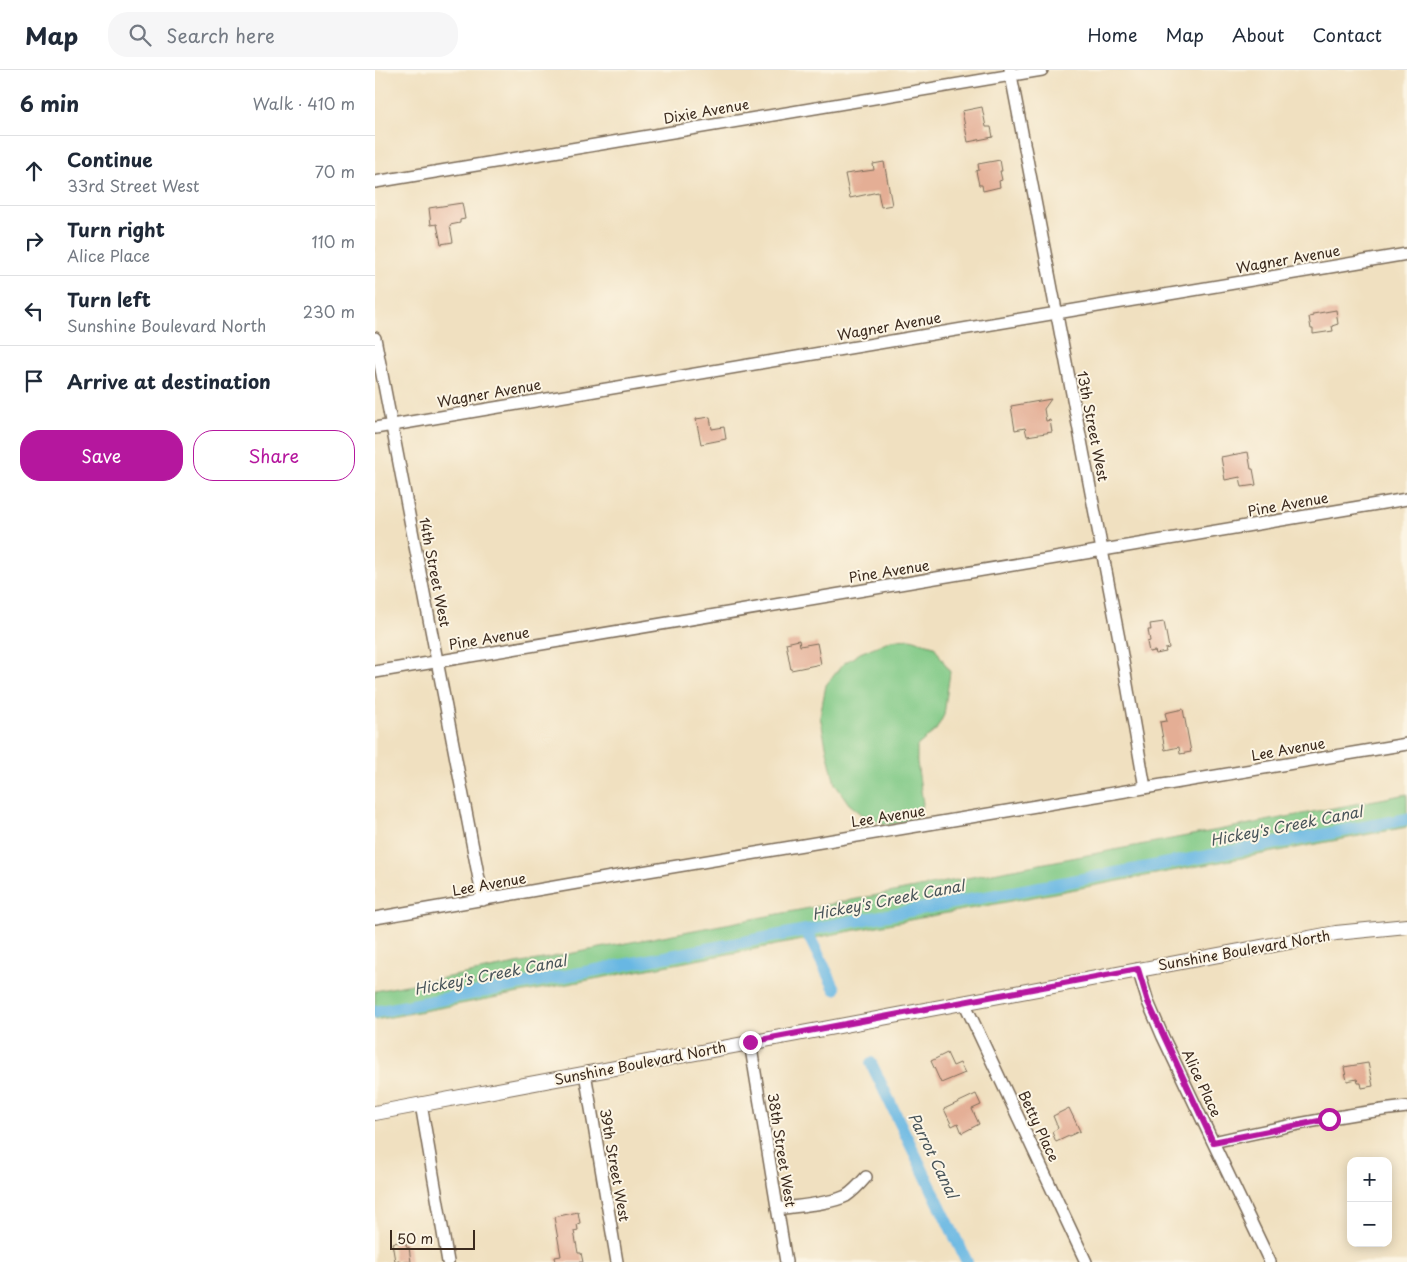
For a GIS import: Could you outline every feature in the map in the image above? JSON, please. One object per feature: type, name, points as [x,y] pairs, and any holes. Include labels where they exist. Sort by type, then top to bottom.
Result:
[{"type":"street","name":"Dixie Avenue","points":[[375,182],[1010,73],[1042,70]]},
{"type":"street","name":"13th Street West","points":[[1010,73],[1102,550],[1145,788]]},
{"type":"street","name":"Wagner Avenue","points":[[375,428],[1407,254]]},
{"type":"street","name":"14th Street West","points":[[375,338],[483,900]]},
{"type":"street","name":"Pine Avenue","points":[[375,672],[1407,499]]},
{"type":"street","name":"Lee Avenue","points":[[375,918],[1407,744]]},
{"type":"street","name":"Sunshine Boulevard North","points":[[375,1113],[1336,933],[1407,926]]},
{"type":"street","name":"Alice Place","points":[[1138,969],[1148,1002],[1270,1262]]},
{"type":"street","name":"Betty Place","points":[[964,1002],[1086,1262]]},
{"type":"street","name":"38th Street West","points":[[750,1042],[786,1262]]},
{"type":"street","name":"39th Street West","points":[[585,1073],[617,1262]]},
{"type":"street","points":[[421,1104],[448,1262]]},
{"type":"street","points":[[1213,1142],[1329,1119],[1407,1107]]},
{"type":"street","points":[[777,1209],[840,1198],[857,1188],[866,1177]]},
{"type":"green space","points":[[911,639],[934,646],[950,672],[944,715],[936,730],[917,746],[917,762],[923,804],[916,819],[888,825],[868,819],[849,804],[835,784],[820,716],[826,685],[843,664],[860,653],[891,640]]},
{"type":"green space","points":[[1407,794],[1407,827],[375,1020],[375,991]]},
{"type":"building","points":[[982,107],[986,127],[991,127],[993,137],[968,142],[962,111]]},
{"type":"building","points":[[1000,160],[1002,180],[999,181],[1000,187],[983,191],[982,185],[979,185],[976,171],[979,170],[978,164]]},
{"type":"building","points":[[884,162],[892,205],[881,207],[878,192],[850,198],[845,174],[874,170],[873,164]]},
{"type":"building","points":[[462,203],[465,219],[460,220],[460,223],[450,225],[453,242],[441,244],[437,224],[431,225],[429,208]]},
{"type":"building","points":[[1336,310],[1338,324],[1332,326],[1333,331],[1313,334],[1309,317],[1313,316],[1313,314]]},
{"type":"building","points":[[1051,399],[1044,409],[1046,421],[1050,420],[1052,432],[1027,436],[1025,428],[1015,430],[1011,406]]},
{"type":"building","points":[[710,417],[712,429],[724,427],[726,439],[701,444],[696,419]]},
{"type":"building","points":[[1248,452],[1256,485],[1242,487],[1240,477],[1225,480],[1221,457]]},
{"type":"building","points":[[1164,622],[1169,648],[1165,649],[1166,652],[1156,654],[1155,651],[1149,652],[1147,642],[1150,641],[1148,630],[1151,630],[1150,624]]},
{"type":"building","points":[[799,640],[800,646],[817,643],[821,664],[791,670],[786,643]]},
{"type":"building","points":[[1183,709],[1191,752],[1180,754],[1179,747],[1165,750],[1160,722],[1167,721],[1165,713]]},
{"type":"building","points":[[947,1053],[953,1066],[960,1063],[965,1073],[941,1083],[931,1061]]},
{"type":"building","points":[[1368,1063],[1373,1086],[1362,1088],[1361,1083],[1358,1083],[1357,1079],[1347,1081],[1344,1067]]},
{"type":"building","points":[[976,1094],[981,1105],[972,1109],[979,1124],[962,1133],[958,1123],[952,1126],[944,1109]]},
{"type":"building","points":[[1069,1108],[1080,1131],[1056,1142],[1052,1132],[1058,1128],[1053,1116]]},
{"type":"building","points":[[578,1212],[580,1223],[577,1224],[578,1230],[574,1231],[578,1253],[581,1253],[583,1262],[556,1262],[555,1257],[561,1256],[554,1217]]},
{"type":"building","points":[[405,1241],[407,1248],[409,1247],[411,1262],[395,1261],[392,1243]]},
{"type":"waterway","name":"Hickey's Creek Canal","points":[[375,1012],[1407,819]]},
{"type":"waterway","name":"Parrot Canal","points":[[806,930],[835,989]]},
{"type":"waterway","name":"Parrot Canal","points":[[871,1063],[967,1262]]},
{"type":"route","points":[[750,1042],[1138,969],[1148,1002],[1163,1037],[1213,1142],[1329,1119]]}]
